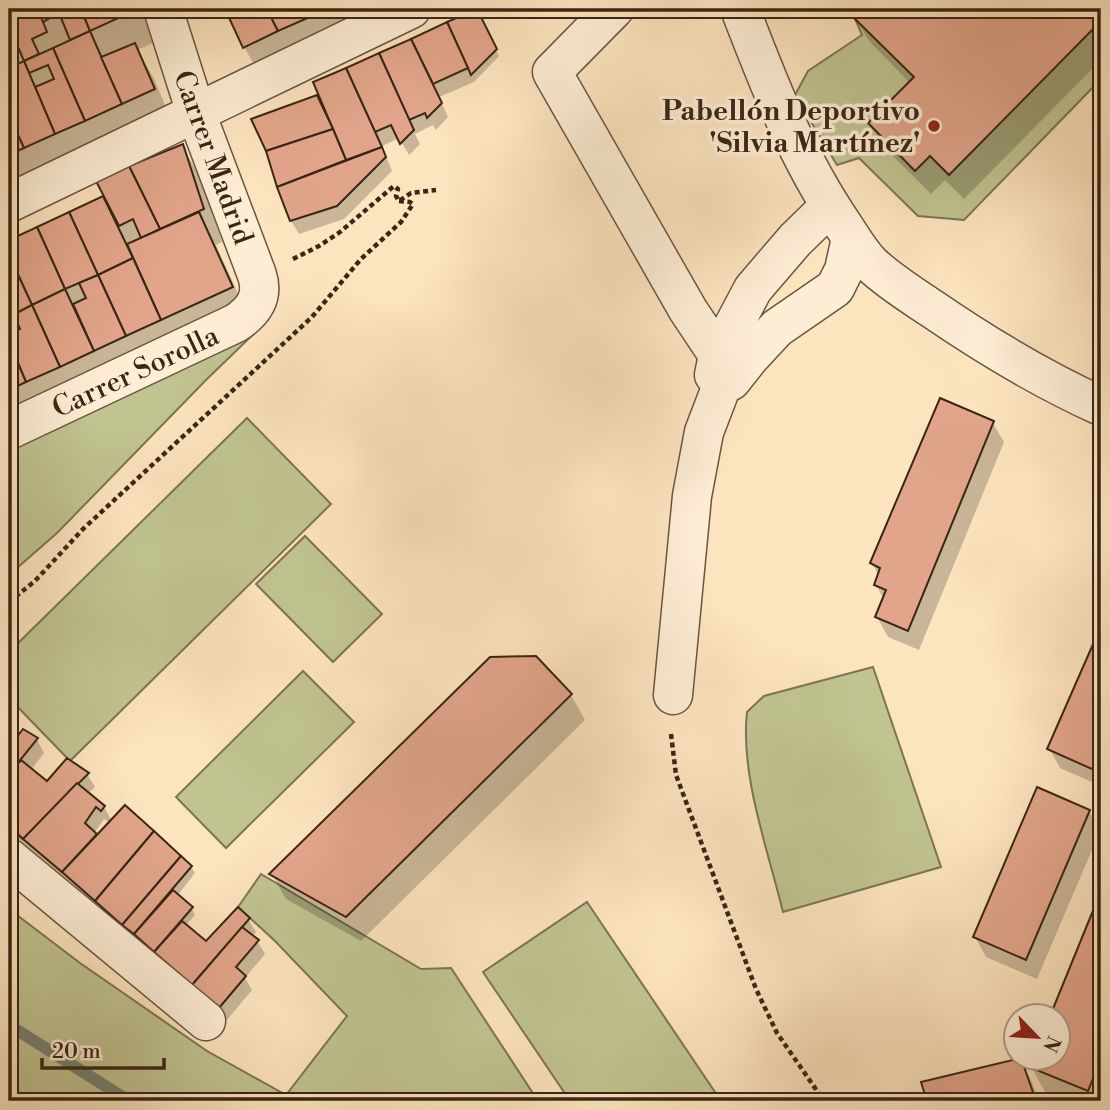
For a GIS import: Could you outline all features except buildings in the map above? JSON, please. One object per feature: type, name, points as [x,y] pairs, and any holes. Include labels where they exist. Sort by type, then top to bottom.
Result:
[{"type":"street","name":"Carrer Madrid","points":[[163,9],[195,113],[257,290]]},
{"type":"street","points":[[9,203],[411,9]]},
{"type":"street","points":[[614,9],[552,72],[720,370],[731,381],[777,328],[835,288],[850,282],[873,282],[901,288]]},
{"type":"street","points":[[740,9],[773,94],[803,158],[830,206],[870,262],[901,288],[958,327],[1049,382],[1101,406]]},
{"type":"street","points":[[673,695],[692,496],[704,432],[720,370],[753,289],[795,240],[830,206]]},
{"type":"street","points":[[835,288],[844,270],[852,237]]},
{"type":"street","name":"Carrer Sorolla","points":[[9,430],[236,323],[257,290]]},
{"type":"street","points":[[9,858],[206,1021]]},
{"type":"path","points":[[257,290],[354,222],[394,186],[398,189],[396,196],[399,201]]},
{"type":"path","points":[[399,201],[411,193],[436,190]]},
{"type":"path","points":[[9,602],[35,581],[83,529],[312,317],[361,259],[404,218],[413,204],[399,201]]},
{"type":"path","points":[[673,695],[670,716],[676,775],[741,951],[777,1033],[824,1101]]},
{"type":"green space","name":"Pabellón Deportivo 'Silvia Martínez'","points":[[851,9],[1101,9],[1101,79],[964,220],[918,216],[859,158],[837,165],[795,95],[808,71],[862,35]]},
{"type":"green space","points":[[270,311],[268,320],[57,533],[9,575],[9,445]]},
{"type":"green space","points":[[247,418],[331,504],[70,761],[9,698],[9,652]]},
{"type":"green space","points":[[305,536],[382,614],[333,662],[256,584]]},
{"type":"green space","points":[[873,667],[941,867],[783,912],[751,787],[746,736],[747,712],[764,696]]},
{"type":"green space","points":[[303,671],[354,722],[226,848],[176,797]]},
{"type":"green space","points":[[261,874],[421,969],[451,968],[538,1101],[9,1101],[9,909],[80,963],[207,1051],[286,1095],[347,1016],[275,941],[238,907]]},
{"type":"green space","points":[[587,902],[721,1101],[570,1101],[483,972]]},
{"type":"waterway","points":[[9,1025],[129,1101]]},
{"type":"place","name":"Pabellón Deportivo 'Silvia Martínez'","points":[[934,126]]}]
